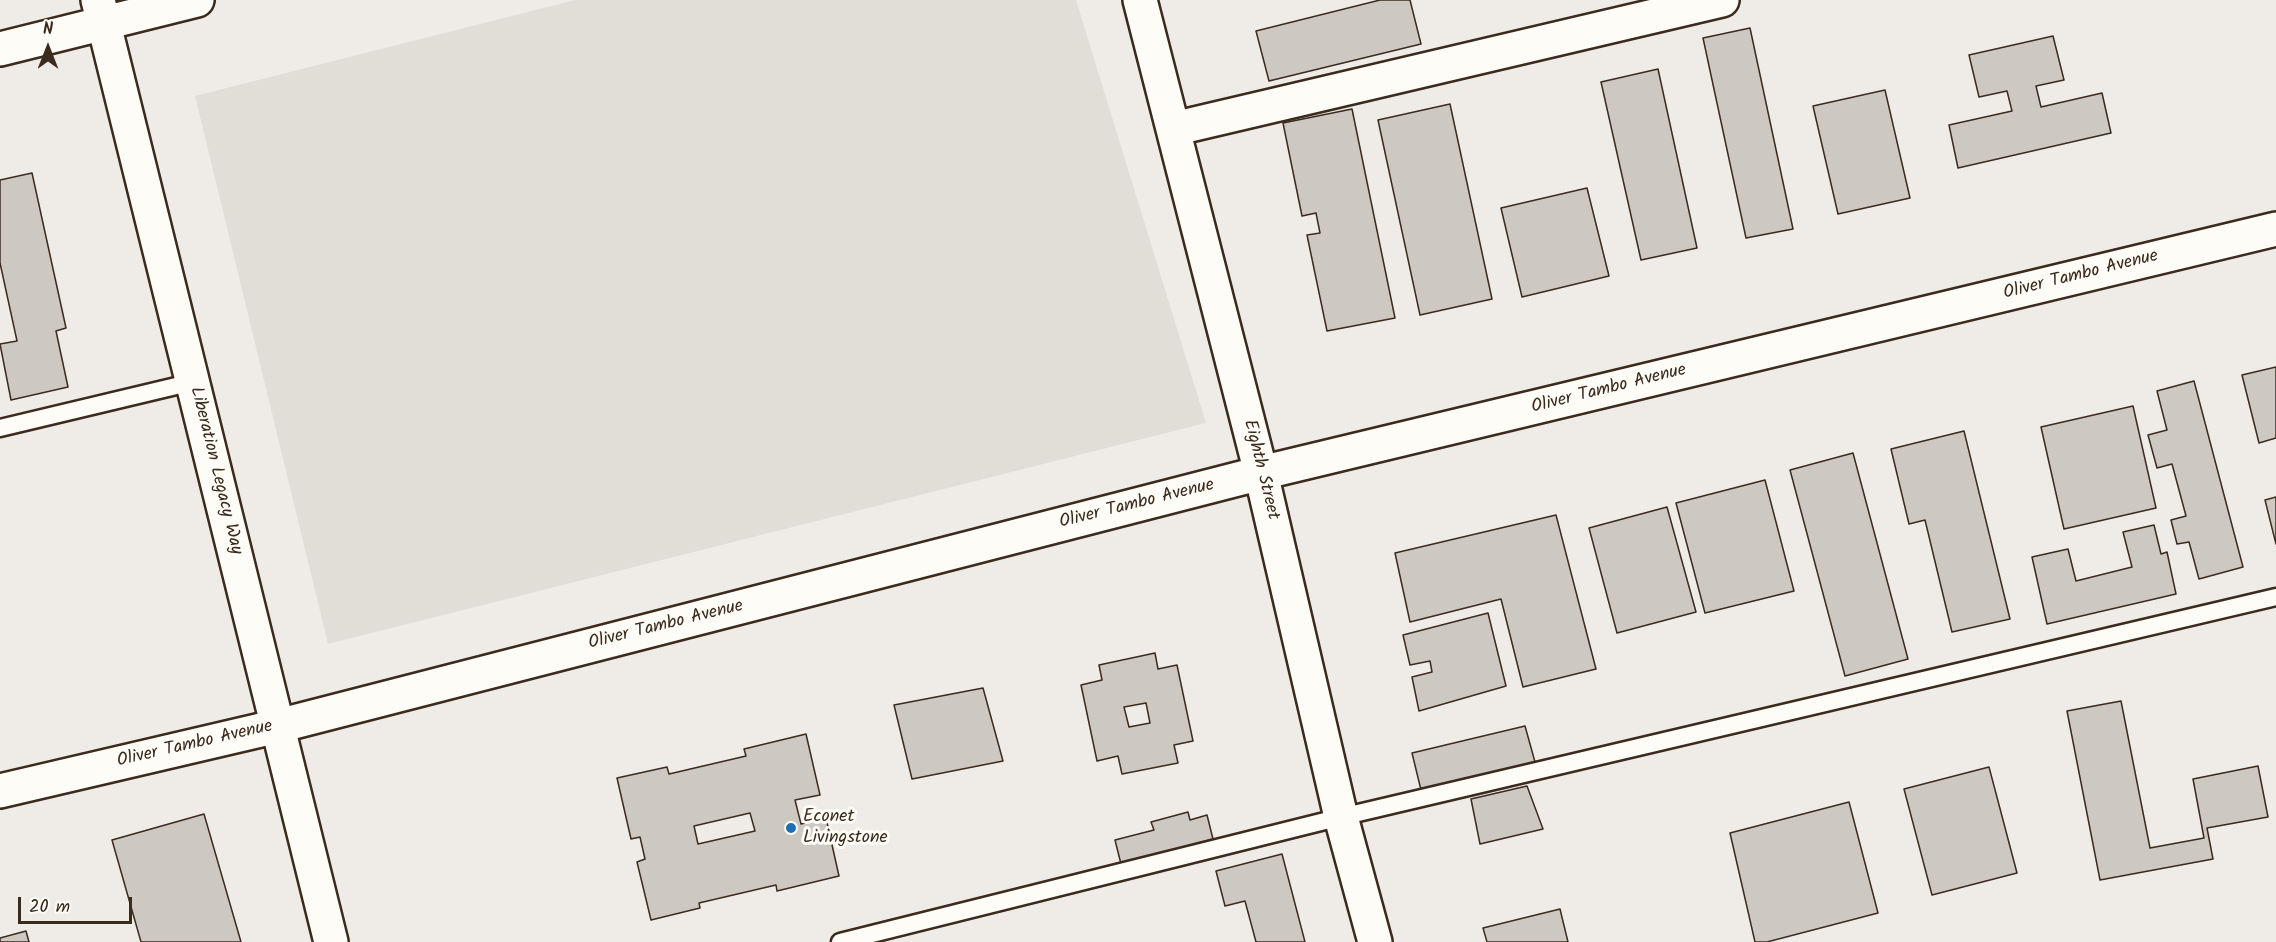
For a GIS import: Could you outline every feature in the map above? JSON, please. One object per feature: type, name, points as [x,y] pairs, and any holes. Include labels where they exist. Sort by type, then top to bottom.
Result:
[{"type":"street","points":[[0,49],[102,12],[197,0]]},
{"type":"street","name":"Eighth Street","points":[[1140,0],[1262,473],[1341,817],[1375,942]]},
{"type":"street","points":[[1173,129],[1722,0]]},
{"type":"street","name":"Liberation Legacy Way","points":[[102,12],[331,942]]},
{"type":"street","name":"Oliver Tambo Avenue","points":[[0,790],[278,726],[1262,473],[2276,229]]},
{"type":"lane","points":[[0,428],[194,382]]},
{"type":"lane","points":[[840,942],[1341,817],[2276,597]]},
{"type":"shaded area","points":[[0,0],[2276,0],[2276,942],[0,942]]},
{"type":"shaded area","points":[[575,0],[1076,0],[1206,423],[328,644],[195,96]]},
{"type":"building","points":[[1380,0],[1410,0],[1421,44],[1269,81],[1256,31]]},
{"type":"building","points":[[1750,28],[1793,229],[1746,238],[1703,38]]},
{"type":"building","points":[[2053,36],[2064,80],[2036,86],[2041,107],[2102,93],[2111,133],[1958,168],[1949,125],[2012,111],[2007,91],[1979,97],[1969,55]]},
{"type":"building","points":[[1658,69],[1697,248],[1641,260],[1601,82]]},
{"type":"building","points":[[1885,90],[1910,198],[1838,214],[1813,106]]},
{"type":"building","points":[[1450,104],[1492,299],[1420,315],[1378,120]]},
{"type":"building","points":[[1352,109],[1395,318],[1327,331],[1307,235],[1320,233],[1316,213],[1302,216],[1283,123]]},
{"type":"building","points":[[32,173],[66,328],[56,331],[68,387],[11,400],[0,344],[17,341],[0,263],[0,180]]},
{"type":"building","points":[[1587,188],[1609,276],[1522,297],[1501,208]]},
{"type":"building","points":[[2276,367],[2276,438],[2259,443],[2242,375]]},
{"type":"building","points":[[2194,381],[2243,567],[2199,579],[2189,542],[2177,544],[2171,520],[2186,516],[2172,464],[2157,468],[2148,435],[2167,430],[2157,391]]},
{"type":"building","points":[[2133,406],[2156,508],[2064,529],[2041,427]]},
{"type":"building","points":[[1964,431],[2010,619],[1952,632],[1925,520],[1909,524],[1891,449]]},
{"type":"building","points":[[1853,453],[1908,659],[1845,676],[1790,470]]},
{"type":"building","points":[[1765,480],[1794,591],[1705,613],[1676,503]]},
{"type":"building","points":[[2276,497],[2276,544],[2265,500]]},
{"type":"building","points":[[1667,507],[1696,612],[1617,633],[1589,528]]},
{"type":"building","points":[[1556,515],[1596,669],[1523,687],[1501,599],[1410,622],[1395,553]]},
{"type":"building","points":[[2154,525],[2161,554],[2167,552],[2176,594],[2047,624],[2032,557],[2068,549],[2076,581],[2132,567],[2123,532]]},
{"type":"building","points":[[1488,613],[1506,686],[1419,711],[1412,677],[1432,672],[1430,661],[1410,665],[1403,635]]},
{"type":"building","points":[[1155,653],[1158,669],[1177,665],[1193,741],[1174,745],[1178,763],[1122,774],[1118,756],[1097,761],[1081,685],[1102,680],[1099,665]],"holes":[[[1146,703],[1150,723],[1129,727],[1124,707]]]},
{"type":"building","points":[[983,688],[1003,761],[912,779],[894,705]]},
{"type":"building","points":[[2121,701],[2150,848],[2204,838],[2193,779],[2258,766],[2268,817],[2207,828],[2213,859],[2100,880],[2067,711]]},
{"type":"building","points":[[1525,726],[1535,762],[1421,790],[1412,753]]},
{"type":"building","name":"Econet Livingstone","points":[[806,734],[820,795],[795,800],[801,824],[826,818],[839,876],[777,891],[776,885],[699,903],[700,908],[651,920],[637,862],[645,859],[640,837],[631,839],[617,778],[667,767],[669,774],[746,756],[744,749]],"holes":[[[750,813],[755,831],[698,844],[694,826]]]},
{"type":"building","points":[[1989,767],[2017,873],[1932,895],[1904,789]]},
{"type":"building","points":[[1527,786],[1543,829],[1480,844],[1471,799]]},
{"type":"building","points":[[1849,802],[1878,913],[1767,942],[1755,942],[1730,833]]},
{"type":"building","points":[[1188,812],[1190,820],[1207,815],[1213,839],[1121,864],[1115,840],[1154,830],[1151,822]]},
{"type":"building","points":[[204,814],[241,942],[141,942],[112,840]]},
{"type":"building","points":[[1282,854],[1305,942],[1256,942],[1245,901],[1225,906],[1216,871]]},
{"type":"building","points":[[1560,909],[1568,942],[1487,942],[1483,928]]},
{"type":"building","points":[[26,931],[29,942],[0,942],[0,938]]},
{"type":"place","name":"Econet Livingstone","points":[[791,828]]}]
